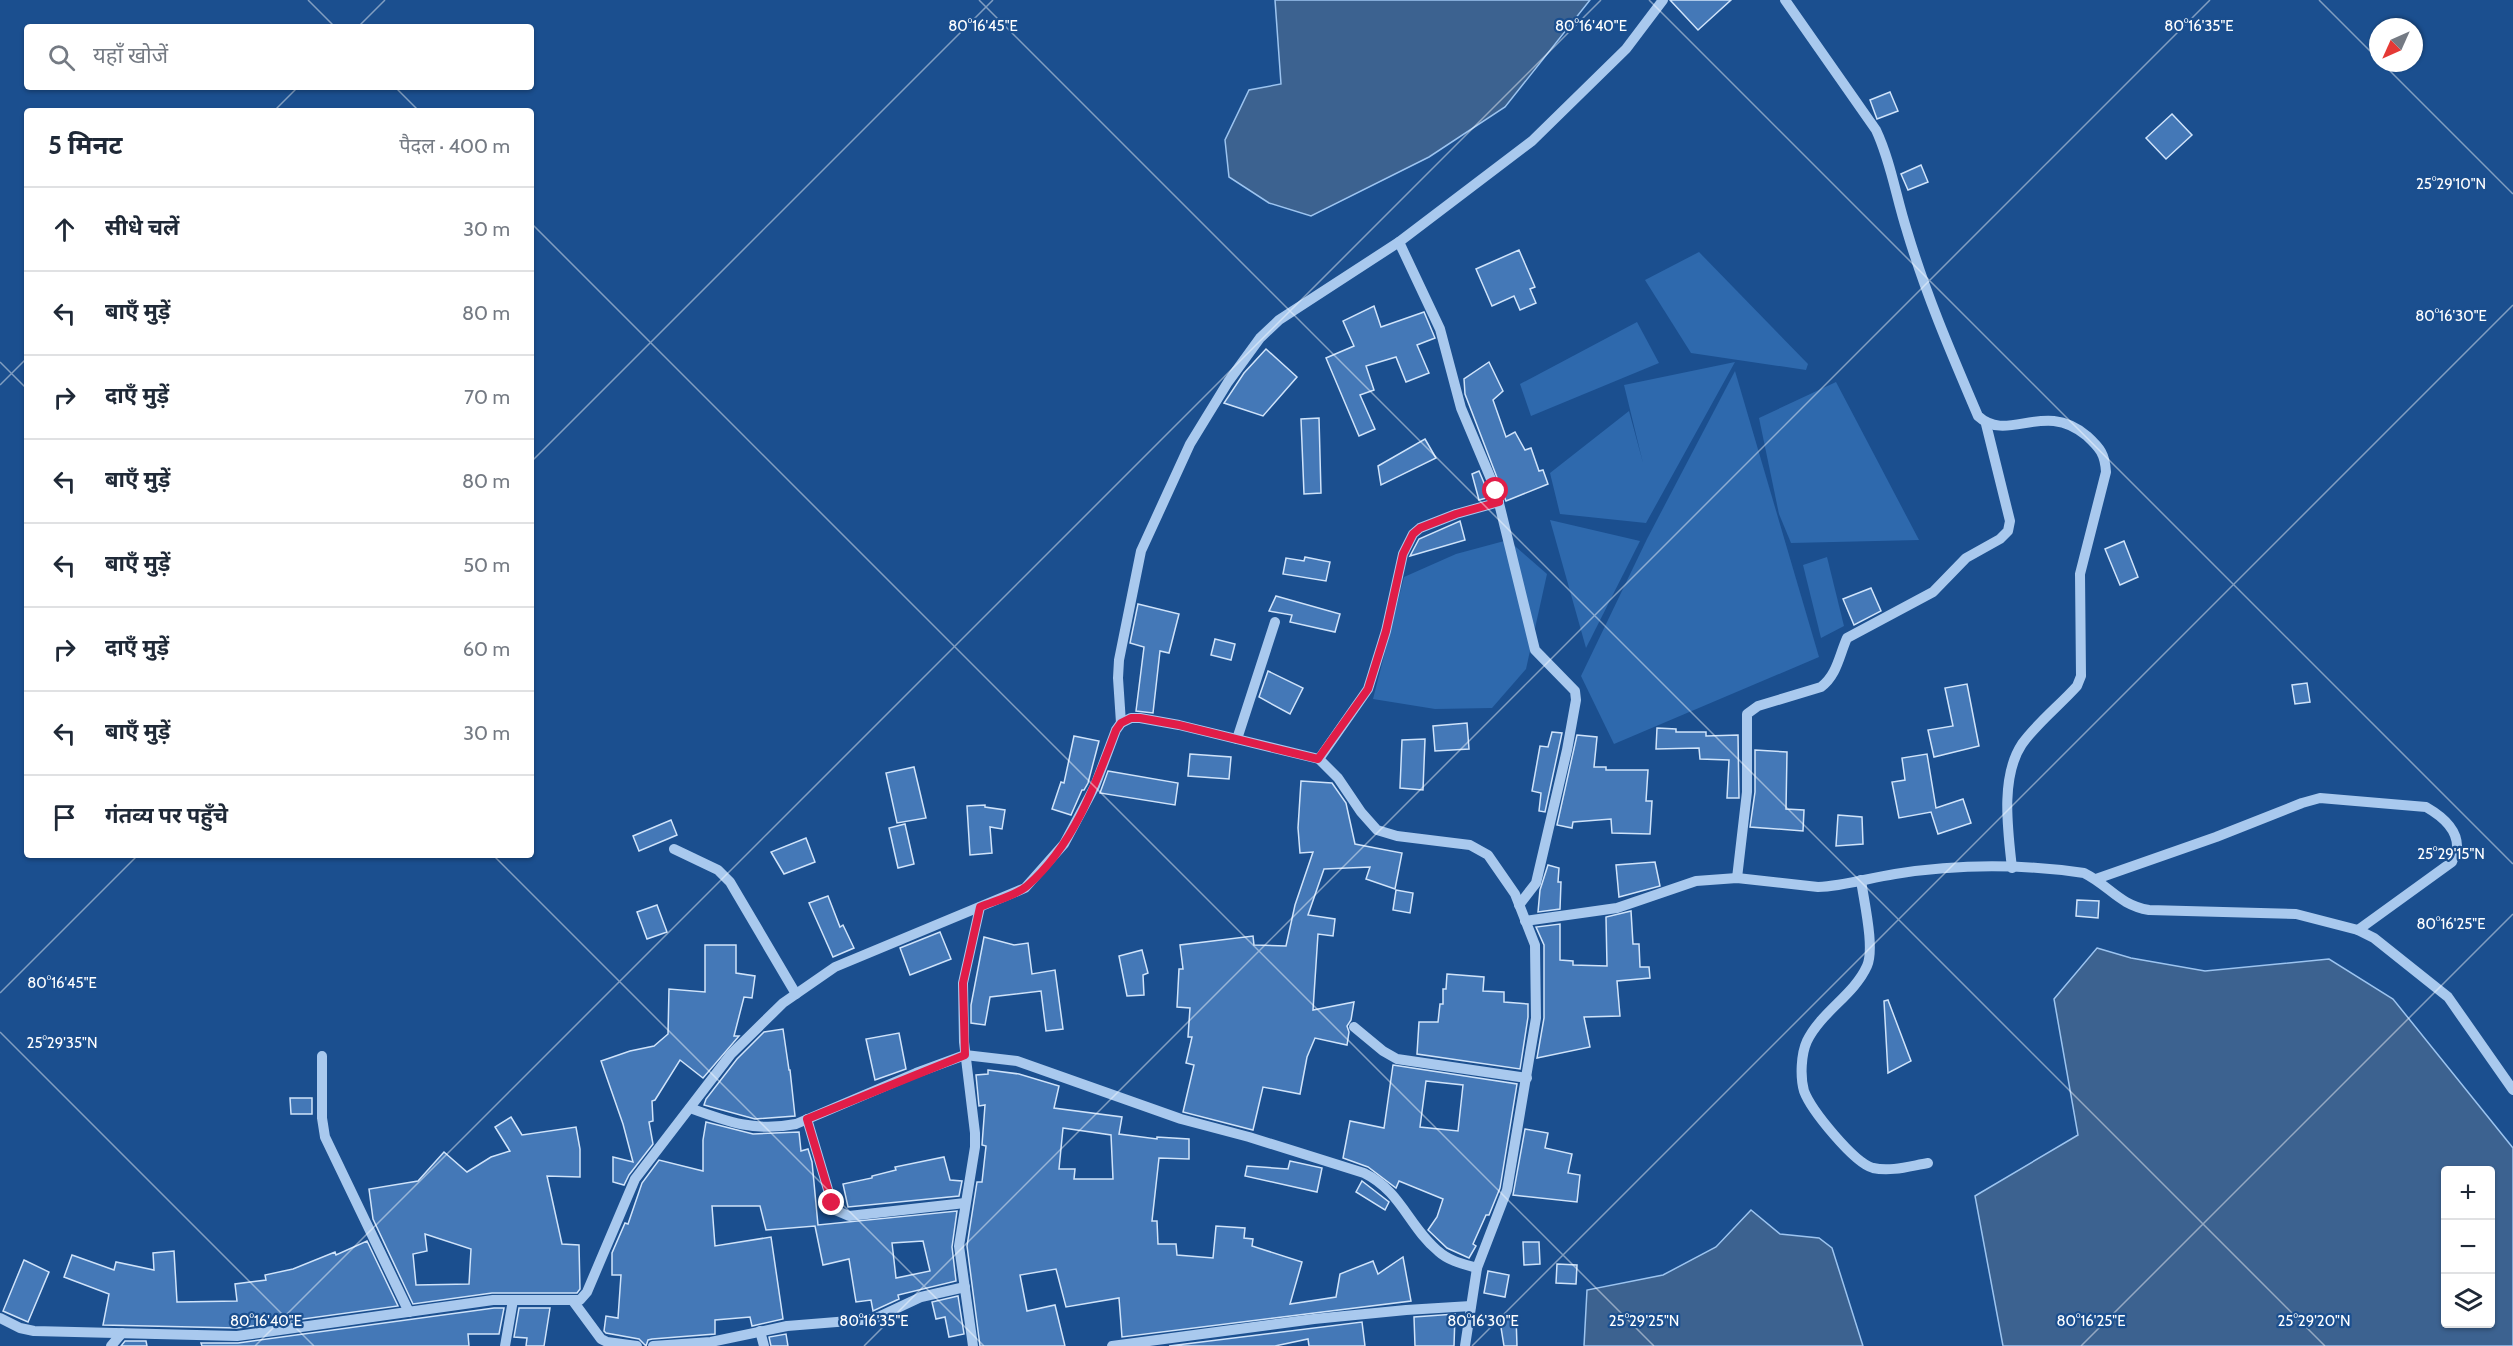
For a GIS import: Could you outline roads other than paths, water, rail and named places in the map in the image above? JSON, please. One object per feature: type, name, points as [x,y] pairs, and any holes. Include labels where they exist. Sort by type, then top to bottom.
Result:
[{"type":"street","points":[[1121,723],[1119,660],[1141,551],[1190,444],[1228,382],[1268,329],[1399,242],[1546,129],[1626,50],[1663,0]]},
{"type":"street","points":[[1785,0],[1876,130],[1884,146],[1906,231],[1941,330],[1978,416],[1986,424],[1998,427],[2046,420],[2061,421],[2078,429],[2100,448],[2105,458],[2106,472],[2080,574],[2081,676],[2077,686],[2023,742],[2016,754],[2006,812],[2012,868]]},
{"type":"street","points":[[1399,242],[1440,329],[1461,408],[1483,456],[1499,502],[1535,650],[1575,691],[1576,700],[1567,750],[1536,883],[1519,904]]},
{"type":"street","points":[[1737,878],[1748,792],[1747,714],[1758,706],[1821,687],[1829,681],[1848,638],[1933,592],[1966,558],[2000,539],[2008,531],[2010,521],[1986,424]]},
{"type":"street","points":[[1318,759],[1368,689],[1386,631],[1403,554],[1413,534],[1420,528],[1456,514],[1499,502]]},
{"type":"street","points":[[1237,739],[1275,622]]},
{"type":"street","points":[[0,1318],[20,1328],[34,1331],[237,1336],[493,1300],[580,1300],[587,1292],[635,1179],[731,1054],[783,1003],[835,967],[1025,888],[1064,844],[1095,786],[1116,730],[1121,723],[1131,718],[1140,718],[1179,725],[1318,759],[1338,778],[1361,813],[1377,830],[1396,837],[1470,845],[1488,855],[1515,894],[1534,945],[1536,1018],[1507,1190],[1477,1268],[1465,1346]]},
{"type":"street","points":[[2096,879],[2320,798],[2426,807],[2440,814],[2452,830],[2457,848],[2452,862],[2358,930]]},
{"type":"street","points":[[674,849],[703,861],[718,870],[730,882],[796,994]]},
{"type":"street","points":[[1525,921],[1617,908],[1696,881],[1737,878],[1818,887],[1895,874],[1965,866],[2066,870],[2084,873],[2096,879],[2134,908],[2296,914],[2358,930],[2374,938],[2448,997],[2513,1090]]},
{"type":"street","points":[[1861,880],[1870,953],[1867,966],[1860,978],[1814,1029],[1806,1043],[1802,1060],[1804,1090],[1816,1111],[1854,1156],[1872,1168],[1893,1170],[1928,1163]]},
{"type":"street","points":[[973,1346],[959,1246],[975,1133],[965,1055],[963,983],[980,907]]},
{"type":"street","points":[[1354,1027],[1383,1051],[1397,1059],[1527,1078]]},
{"type":"street","points":[[690,1108],[737,1124],[760,1128],[779,1127],[807,1119],[965,1055],[1017,1061],[1181,1119],[1249,1137],[1364,1173],[1379,1181],[1391,1192],[1437,1251],[1454,1262],[1477,1268]]},
{"type":"street","points":[[322,1056],[322,1118],[325,1137],[409,1312]]},
{"type":"street","points":[[807,1119],[832,1203],[835,1210],[842,1214],[849,1216],[901,1212],[965,1203]]},
{"type":"street","points":[[653,1346],[711,1342],[787,1326],[874,1319],[915,1299],[965,1287]]},
{"type":"street","points":[[505,1346],[513,1300]]},
{"type":"street","points":[[573,1301],[601,1339],[637,1346]]},
{"type":"street","points":[[1112,1346],[1314,1319],[1471,1306]]},
{"type":"street","points":[[760,1331],[764,1346]]},
{"type":"street","points":[[111,1346],[122,1333]]}]
